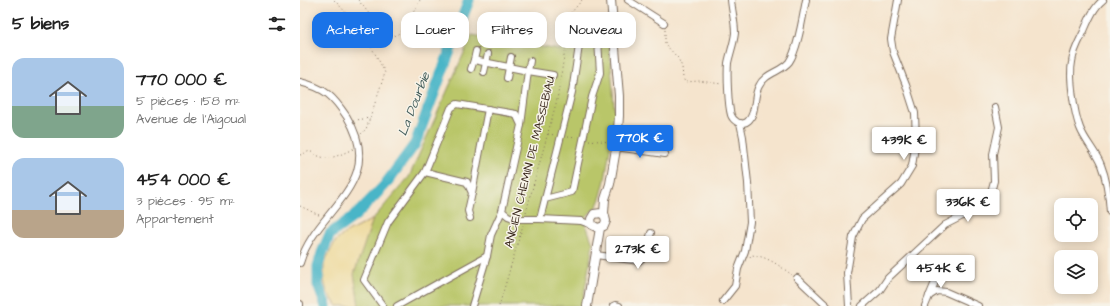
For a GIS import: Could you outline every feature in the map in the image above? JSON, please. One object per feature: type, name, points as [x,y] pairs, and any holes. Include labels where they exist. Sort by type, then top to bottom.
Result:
[{"type":"main road","points":[[587,306],[598,240],[595,222],[610,184],[619,116],[619,96],[611,0]]},
{"type":"main road","points":[[595,222],[606,224],[605,199]]},
{"type":"main road","points":[[595,222],[601,213],[605,216]]},
{"type":"street","points":[[628,0],[664,23]]},
{"type":"street","points":[[731,0],[735,32],[728,62],[728,84],[731,114],[736,121],[740,123],[748,121],[752,116],[756,93],[761,82],[767,76],[789,62],[797,43],[806,0]]},
{"type":"street","points":[[848,306],[847,273],[853,237],[862,219],[901,184],[912,166],[916,141],[915,112],[893,52],[891,39],[898,0]]},
{"type":"street","points":[[1103,0],[1093,12],[1075,50],[1072,62],[1071,77],[1076,116],[1085,139],[1100,163],[1107,181],[1110,212]]},
{"type":"street","points":[[540,219],[572,92],[580,39],[598,40],[600,73],[592,97],[572,192],[546,199]]},
{"type":"street","points":[[471,69],[476,51]]},
{"type":"street","points":[[484,72],[488,54]]},
{"type":"street","points":[[507,78],[511,57]]},
{"type":"street","points":[[474,60],[528,72],[553,75]]},
{"type":"street","points":[[472,306],[487,256],[491,235],[502,211],[521,125],[530,61]]},
{"type":"street","points":[[300,82],[325,91],[341,108],[357,138],[360,156],[355,176],[340,202],[309,241],[300,263]]},
{"type":"street","points":[[383,306],[364,280],[388,222],[425,172],[451,108],[457,104],[516,114],[521,125]]},
{"type":"street","points":[[862,306],[880,290],[888,278],[946,225],[978,208],[991,192],[994,181],[993,154],[999,127],[995,107]]},
{"type":"street","points":[[470,218],[468,211],[488,109]]},
{"type":"street","points":[[723,301],[735,286],[738,269],[745,251],[750,222],[748,183],[740,123]]},
{"type":"street","points":[[616,147],[665,154]]},
{"type":"street","points":[[425,172],[467,182],[472,193]]},
{"type":"street","points":[[502,211],[508,216],[516,219],[595,222]]},
{"type":"street","points":[[596,256],[639,261],[644,257],[651,233]]},
{"type":"street","points":[[397,306],[487,256]]},
{"type":"street","points":[[925,306],[938,275],[948,273],[960,274]]},
{"type":"street","points":[[797,278],[827,306]]},
{"type":"street","points":[[929,296],[937,291],[946,292],[978,306]]},
{"type":"street","points":[[613,306],[619,306]]},
{"type":"path","points":[[334,0],[346,12]]},
{"type":"path","points":[[358,0],[368,12]]},
{"type":"path","points":[[393,36],[398,34],[406,26],[420,0]]},
{"type":"path","name":"ANCIEN CHEMIN DE MASSEBIAU","points":[[499,306],[525,219],[556,100],[571,14],[582,0]]},
{"type":"path","points":[[664,23],[665,44],[678,58],[682,67],[685,82],[699,81],[728,84]]},
{"type":"path","points":[[357,138],[366,129],[385,73],[372,48]]},
{"type":"path","points":[[349,121],[370,118]]},
{"type":"path","points":[[300,156],[310,151],[317,157],[326,159],[359,147]]},
{"type":"path","points":[[300,206],[320,216],[329,216]]},
{"type":"path","points":[[748,259],[751,255],[758,256],[781,266],[797,278]]},
{"type":"green space","points":[[472,35],[477,36],[477,48],[547,48],[560,50],[561,48],[610,48],[615,117],[601,196],[597,206],[584,219],[593,244],[582,306],[359,306],[354,274],[373,219],[409,177],[466,48],[469,48],[469,42]]},
{"type":"sand","points":[[373,219],[354,274],[359,306],[337,306],[327,292],[324,281],[324,263],[335,242],[344,234]]},
{"type":"waterway","name":"La Dourbie","points":[[326,306],[318,285],[318,266],[330,234],[357,214],[384,186],[415,144],[469,0]]}]
